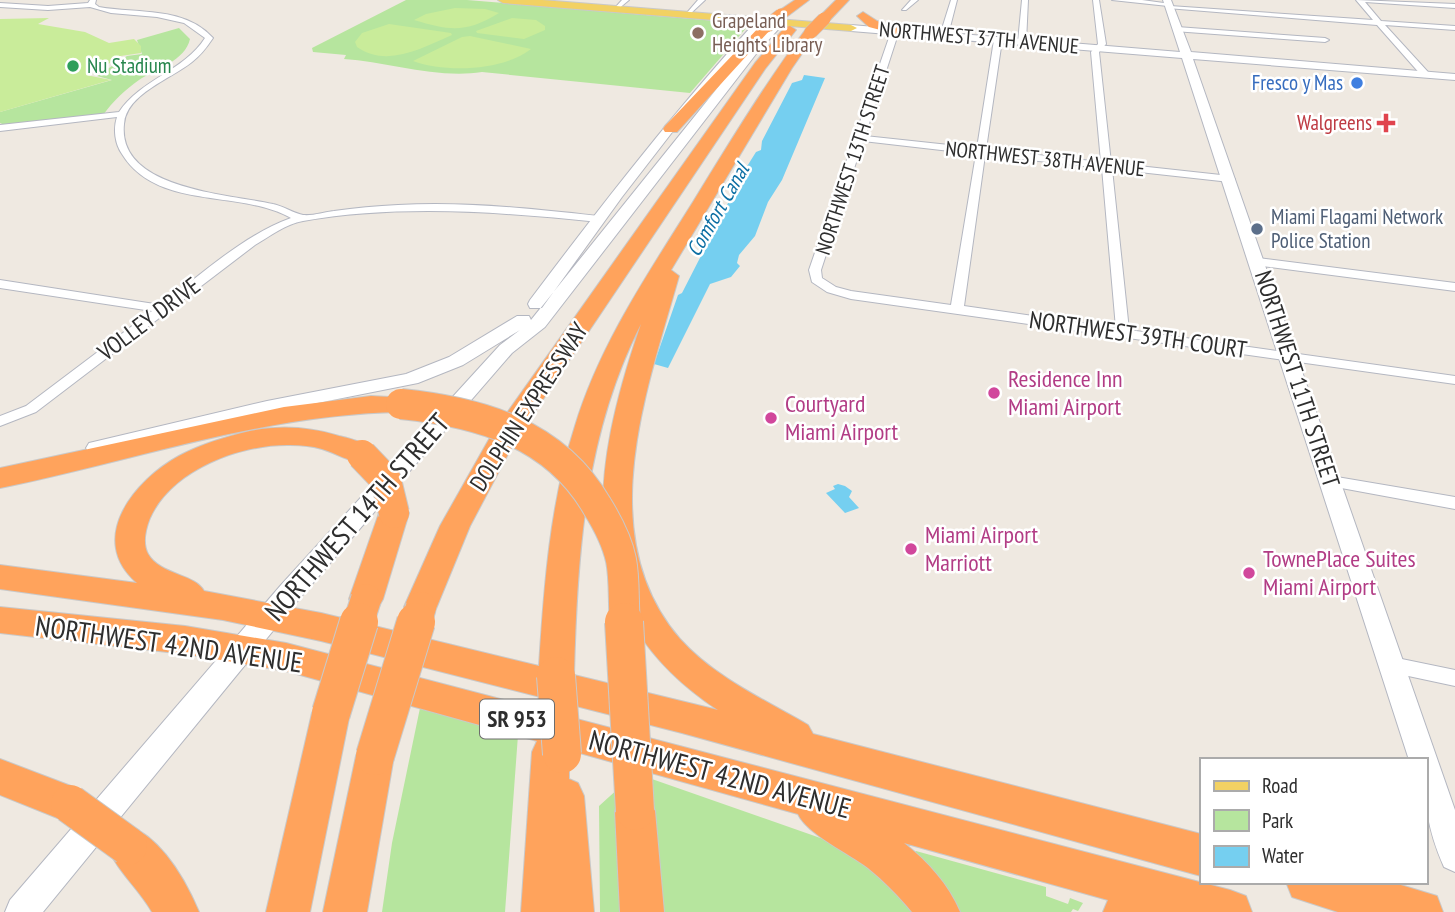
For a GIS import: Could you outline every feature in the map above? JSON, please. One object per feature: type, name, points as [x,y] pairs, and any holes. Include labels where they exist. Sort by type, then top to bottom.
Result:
[{"type":"highway","name":"DOLPHIN EXPRESSWAY","points":[[782,25],[824,19],[843,0]]},
{"type":"highway","points":[[851,28],[857,25],[863,16],[868,2]]},
{"type":"highway","name":"DOLPHIN EXPRESSWAY","points":[[345,912],[375,756],[421,607],[455,526],[502,440],[760,66],[782,25],[809,3]]},
{"type":"highway","points":[[671,129],[809,3]]},
{"type":"highway","points":[[863,16],[873,23],[900,32]]},
{"type":"highway","name":"DOLPHIN EXPRESSWAY","points":[[556,753],[556,676],[566,528],[589,424],[624,332],[785,67],[782,25]]},
{"type":"highway","points":[[677,243],[635,380],[624,437],[617,522],[626,573],[648,623],[681,661],[720,691],[825,755]]},
{"type":"highway","points":[[0,478],[85,461],[295,411],[350,405],[401,404],[469,415],[526,436],[572,469],[602,508],[613,531],[621,560],[642,912]]},
{"type":"highway","points":[[218,607],[156,579],[135,560],[130,542],[131,528],[139,509],[156,488],[180,470],[206,456],[261,438],[312,437],[341,444],[362,455],[379,469],[388,484],[394,513],[331,713],[288,912]]},
{"type":"highway","name":"NORTHWEST 42ND AVENUE","points":[[0,577],[270,615],[825,755],[1200,855]]},
{"type":"highway","name":"NORTHWEST 42ND AVENUE","points":[[3,621],[242,649],[340,671],[1210,907]]},
{"type":"highway","points":[[543,912],[556,753]]},
{"type":"highway","points":[[556,753],[572,912]]},
{"type":"highway","points":[[0,777],[70,804],[128,846],[156,877],[177,912]]},
{"type":"highway","points":[[791,793],[877,848],[914,881],[938,912]]},
{"type":"highway","points":[[1315,884],[1421,912]]},
{"type":"highway","points":[[1125,912],[1153,902],[1210,907]]},
{"type":"main road","name":"NORTHWEST 37TH AVENUE","points":[[503,0],[782,25],[851,28]]},
{"type":"main road","name":"NORTHWEST 14TH STREET","points":[[780,0],[782,25]]},
{"type":"street","points":[[615,9],[626,0]]},
{"type":"street","points":[[687,15],[702,0]]},
{"type":"street","points":[[904,9],[915,0]]},
{"type":"street","points":[[944,35],[954,0]]},
{"type":"street","points":[[1022,41],[1025,0]]},
{"type":"street","points":[[1096,0],[1102,44],[1095,52],[1124,332]]},
{"type":"street","points":[[1115,0],[1455,28]]},
{"type":"street","points":[[1359,0],[1455,5]]},
{"type":"street","points":[[1359,0],[1425,74]]},
{"type":"street","points":[[1401,0],[1455,5]]},
{"type":"street","points":[[0,5],[48,8],[92,2],[105,11],[178,20],[196,26],[209,38],[205,48],[147,87],[119,122],[121,145],[132,162],[152,177],[197,194],[285,210],[299,219],[398,208],[461,207],[599,219]]},
{"type":"street","name":"NORTHWEST 11TH STREET","points":[[1168,4],[1230,178],[1423,758]]},
{"type":"street","name":"NORTHWEST 14TH STREET","points":[[22,912],[270,615],[506,349],[539,323],[782,25]]},
{"type":"street","name":"NORTHWEST 37TH AVENUE","points":[[851,28],[1455,76]]},
{"type":"street","points":[[1177,29],[1325,40]]},
{"type":"street","name":"NORTHWEST 13TH STREET","points":[[823,286],[816,279],[816,270],[859,138],[900,32]]},
{"type":"street","points":[[957,309],[998,40]]},
{"type":"street","points":[[0,128],[123,114]]},
{"type":"street","name":"NORTHWEST 14TH STREET","points":[[506,349],[523,320],[671,129]]},
{"type":"street","name":"NORTHWEST 38TH AVENUE","points":[[859,138],[1230,178]]},
{"type":"street","name":"VOLLEY DRIVE","points":[[0,421],[31,408],[251,243],[275,228],[299,219]]},
{"type":"street","points":[[1258,262],[1455,287]]},
{"type":"street","points":[[0,284],[162,309]]},
{"type":"street","name":"NORTHWEST 39TH COURT","points":[[823,286],[851,294],[1455,380]]},
{"type":"street","points":[[0,470],[267,407],[402,382],[456,361],[523,320]]},
{"type":"street","points":[[1331,481],[1455,503]]},
{"type":"street","points":[[1392,665],[1455,678]]},
{"type":"street","name":"NORTHWEST 11TH STREET","points":[[1427,771],[1455,856]]},
{"type":"green space","points":[[406,0],[467,0],[741,23],[747,27],[690,93],[482,72],[430,72],[344,59],[346,55],[313,52],[312,48]]},
{"type":"green space","points":[[455,8],[485,9],[499,13],[477,24],[458,28],[414,20],[426,14]]},
{"type":"green space","name":"Nu Stadium","points":[[49,18],[38,24],[85,32],[109,43],[134,39],[141,46],[141,53],[114,57],[110,63],[86,75],[111,80],[0,112],[0,19]]},
{"type":"green space","points":[[512,18],[536,20],[545,26],[545,30],[524,39],[476,31]]},
{"type":"green space","points":[[389,24],[452,35],[417,50],[392,56],[368,53],[357,47],[355,42],[362,33]]},
{"type":"green space","points":[[179,28],[190,39],[182,53],[134,84],[115,100],[103,115],[7,126],[0,123],[0,112],[112,80],[97,76],[127,56],[142,54],[137,40]]},
{"type":"green space","points":[[470,36],[531,49],[505,62],[474,68],[441,67],[413,61],[462,37]]},
{"type":"green space","points":[[420,708],[518,735],[505,912],[382,912],[392,843]]},
{"type":"green space","points":[[649,778],[846,847],[925,912],[600,912],[599,806],[620,787]]},
{"type":"green space","points":[[916,851],[1046,887],[1046,896],[1068,904],[1070,898],[1083,903],[1078,911],[1073,909],[1071,912],[946,912],[907,860]]},
{"type":"water","points":[[804,75],[825,78],[755,236],[739,255],[737,263],[740,266],[731,277],[710,284],[668,368],[654,364],[678,295],[682,293],[746,168],[756,152],[761,150],[762,141],[792,83],[802,80]]},
{"type":"water","points":[[838,484],[852,491],[849,497],[859,508],[845,513],[826,493],[835,489],[833,486]]},
{"type":"place","name":"Grapeland Heights Library","points":[[698,33]]},
{"type":"place","name":"Nu Stadium","points":[[73,66]]},
{"type":"place","name":"Fresco y Mas","points":[[1357,83]]},
{"type":"place","name":"Walgreens","points":[[1386,123]]},
{"type":"place","name":"Miami Flagami Network Police Station","points":[[1257,229]]},
{"type":"place","name":"Residence Inn Miami Airport","points":[[994,393]]},
{"type":"place","name":"Courtyard Miami Airport","points":[[771,418]]},
{"type":"place","name":"Miami Airport Marriott","points":[[911,549]]},
{"type":"place","name":"TownePlace Suites Miami Airport","points":[[1249,573]]},
{"type":"water label","name":"Comfort Canal","points":[[718,210]]}]
